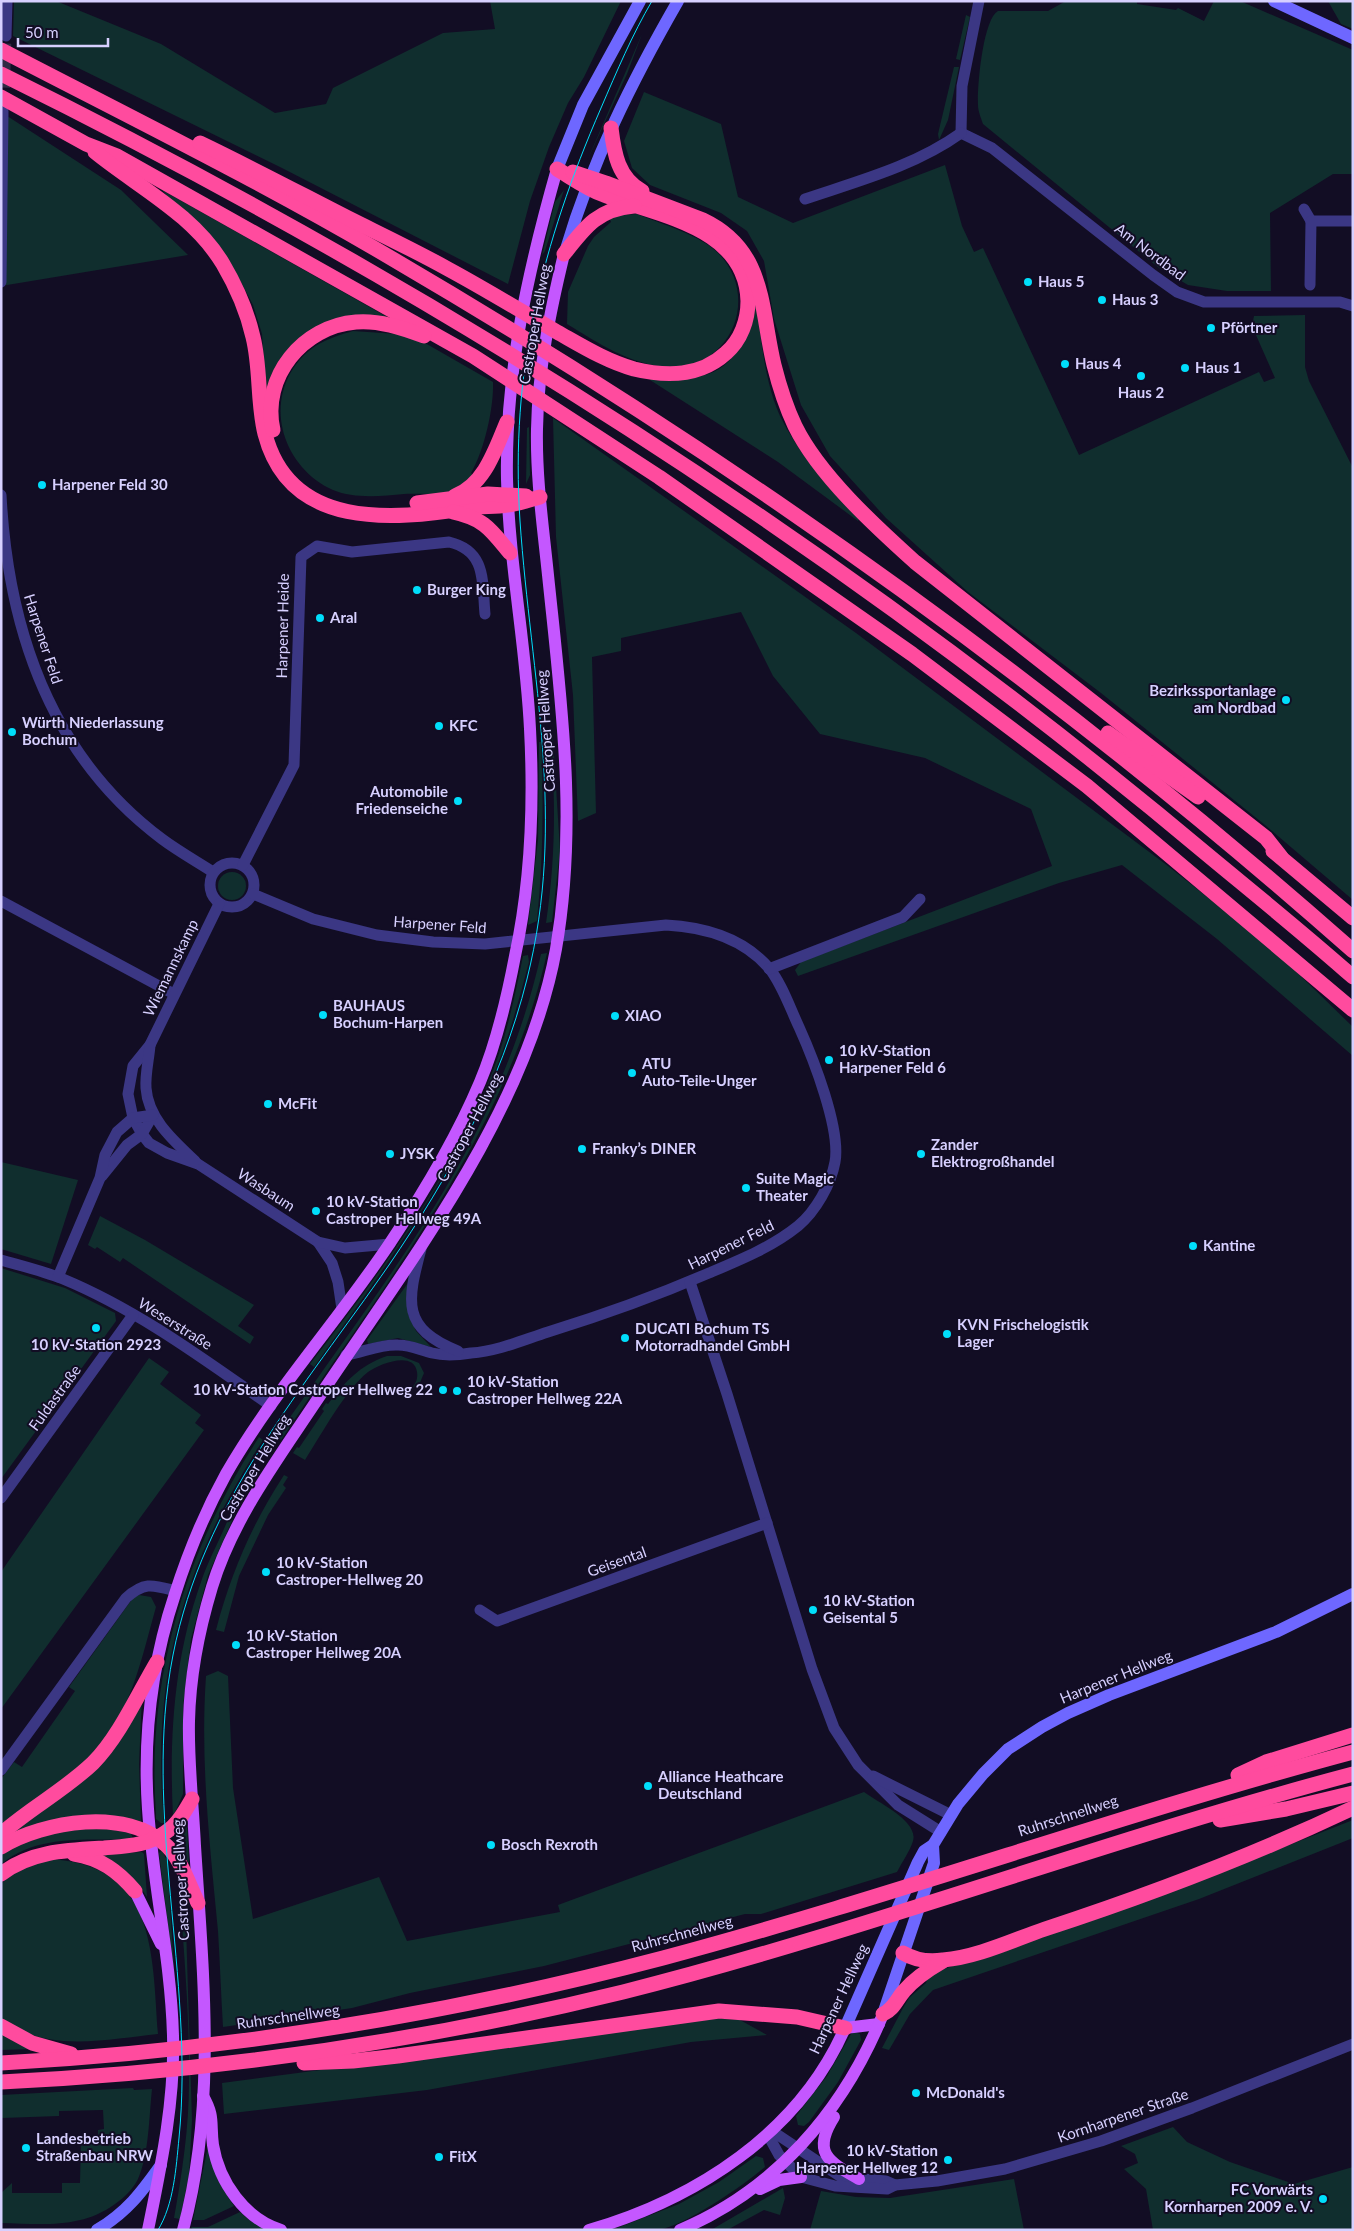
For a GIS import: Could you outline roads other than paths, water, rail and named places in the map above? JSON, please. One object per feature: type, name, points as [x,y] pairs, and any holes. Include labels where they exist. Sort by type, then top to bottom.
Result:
[{"type":"highway","points":[[3,44],[447,268],[609,361],[647,372],[691,373],[715,363],[733,347],[743,329],[748,304],[744,276],[738,262],[718,240],[701,230],[639,206],[603,195],[588,182]]},
{"type":"highway","points":[[3,44],[389,256],[500,323],[787,508],[895,584],[1057,705],[1251,863],[1353,951]]},
{"type":"highway","points":[[1,74],[75,111],[333,250],[540,373],[643,437],[765,518],[995,684],[1115,777],[1353,977]]},
{"type":"highway","points":[[2,104],[86,144],[117,156],[314,265],[507,376],[541,410]]},
{"type":"highway","points":[[611,128],[613,148],[624,177],[637,189],[716,226],[741,248],[748,259],[763,302],[774,366],[784,398],[795,426],[812,454],[833,480],[882,532],[915,562],[1266,838],[1281,857]]},
{"type":"highway","points":[[86,144],[116,169],[176,211],[200,235],[222,262],[240,297],[254,337],[260,409],[265,436],[275,460],[287,479],[303,494],[344,512],[370,515],[446,506],[466,492],[482,476],[507,422]]},
{"type":"highway","points":[[557,169],[588,182],[683,212]]},
{"type":"highway","points":[[564,254],[590,223],[602,214],[622,207],[639,206]]},
{"type":"highway","points":[[540,497],[508,500],[471,507],[383,506],[346,503],[325,496],[308,485],[288,465],[276,441],[271,420],[271,400],[276,381],[295,351],[322,330],[340,324],[357,322],[391,324],[424,336],[515,389],[541,410],[660,477],[920,660],[1094,792],[1353,1010]]},
{"type":"highway","points":[[446,506],[486,524],[510,553]]},
{"type":"highway","points":[[1057,705],[1094,723],[1281,857],[1353,918]]},
{"type":"highway","points":[[1,1834],[74,1780],[94,1762],[110,1741],[157,1662]]},
{"type":"highway","points":[[1201,1794],[1266,1762],[1353,1735]]},
{"type":"highway","name":"Ruhrschnellweg","points":[[1,2063],[132,2054],[242,2042],[404,2016],[543,1988],[726,1941],[854,1903],[1201,1794],[1353,1752]]},
{"type":"highway","points":[[1,2082],[132,2074],[245,2063],[434,2033],[552,2009],[685,1975],[844,1929],[1146,1834],[1353,1774]]},
{"type":"highway","points":[[1146,1834],[1188,1824],[1278,1811],[1353,1793]]},
{"type":"highway","points":[[1,1874],[26,1859],[58,1852],[135,1846],[153,1838],[175,1824],[192,1799]]},
{"type":"highway","points":[[903,1953],[918,1959],[944,1960],[968,1955],[1082,1917],[1290,1836],[1353,1808]]},
{"type":"highway","points":[[1,1847],[14,1839],[66,1823],[92,1822],[113,1824],[153,1838],[174,1855],[198,1903]]},
{"type":"highway","points":[[58,1852],[87,1856],[102,1863],[119,1873],[134,1891]]},
{"type":"highway","points":[[881,2019],[891,2011],[904,1991],[919,1976],[944,1960]]},
{"type":"highway","points":[[245,2063],[353,2061],[711,2012],[770,2014],[845,2028]]},
{"type":"highway","points":[[1,2026],[32,2043],[49,2049],[82,2055],[117,2055]]},
{"type":"main road","name":"Castroper Hellweg","points":[[148,2230],[161,2165],[170,2100],[173,2040],[146,1758],[157,1662],[176,1591],[202,1522],[225,1476],[271,1406],[390,1244],[448,1149],[481,1080],[503,1012],[516,956],[530,852],[530,728],[510,553],[508,500],[507,422],[517,338],[529,277],[557,169],[583,105],[640,1]]},
{"type":"main road","name":"Castroper Hellweg","points":[[183,2230],[196,2175],[203,2096],[204,2005],[192,1799],[190,1700],[200,1632],[214,1579],[232,1538],[256,1494],[346,1355],[422,1245],[468,1169],[516,1075],[540,1017],[555,953],[560,921],[568,834],[566,760],[540,497],[544,355],[555,290],[564,254],[588,182],[634,80],[678,1]]},
{"type":"main road","points":[[1274,1],[1353,38]]},
{"type":"main road","name":"Harpener Hellweg","points":[[589,2230],[617,2222],[658,2205],[702,2183],[770,2133],[807,2092],[830,2059],[845,2028],[918,1862],[924,1852],[933,1845],[951,1815],[983,1774],[1002,1756],[1025,1738],[1068,1712],[1276,1632],[1353,1594]]},
{"type":"main road","name":"Harpener Hellweg","points":[[680,2230],[720,2211],[785,2162],[798,2150],[844,2092],[881,2019],[934,1863],[933,1845]]},
{"type":"main road","points":[[134,1891],[166,1955]]},
{"type":"main road","points":[[891,1926],[895,1943],[903,1953]]},
{"type":"main road","points":[[845,2028],[881,2019]]},
{"type":"main road","points":[[844,2092],[845,2101],[826,2130],[824,2148],[828,2160],[859,2179]]},
{"type":"main road","points":[[203,2096],[212,2112],[214,2148],[225,2181],[242,2205],[255,2218],[281,2230]]},
{"type":"main road","points":[[97,2230],[118,2217],[137,2199],[161,2165]]},
{"type":"main road","points":[[750,2190],[762,2189],[784,2179],[802,2177]]},
{"type":"street","points":[[3,44],[7,1]]},
{"type":"street","points":[[805,199],[866,179],[940,149],[961,134],[962,86],[979,1]]},
{"type":"street","points":[[1,282],[2,104]]},
{"type":"street","name":"Am Nordbad","points":[[961,134],[992,148],[1010,161],[1153,275],[1185,296],[1216,303],[1340,302],[1353,306]]},
{"type":"street","points":[[1304,209],[1311,221],[1310,285]]},
{"type":"street","points":[[1311,221],[1353,221]]},
{"type":"street","name":"Harpener Feld","points":[[1,495],[4,538],[13,594],[29,655],[56,716],[72,744],[115,797],[162,839],[213,872]]},
{"type":"street","name":"Harpener Heide","points":[[243,865],[294,765],[301,557],[317,546],[352,552],[449,542],[463,546],[472,552],[479,564],[485,614]]},
{"type":"street","points":[[234,862],[243,865],[252,874],[255,884],[253,894],[240,906],[233,908],[220,904],[211,892],[209,884],[213,872],[224,864],[234,862]]},
{"type":"street","name":"Harpener Feld","points":[[253,894],[314,919],[377,935],[433,942],[484,944],[666,925],[682,926],[718,934],[736,942],[769,968],[800,1030],[820,1084],[835,1137],[836,1160],[828,1183],[815,1207],[800,1224],[778,1240],[690,1282],[608,1314],[492,1350],[464,1354],[434,1354],[408,1345],[396,1344],[383,1345],[346,1355]]},
{"type":"street","points":[[769,968],[902,917],[920,899]]},
{"type":"street","points":[[1,901],[174,994]]},
{"type":"street","name":"Wiemannskamp","points":[[133,1118],[128,1094],[133,1066],[150,1045],[220,904]]},
{"type":"street","name":"Wiemannskamp","points":[[150,1045],[146,1086],[147,1098],[154,1115]]},
{"type":"street","points":[[58,1277],[100,1178],[105,1155],[117,1132],[133,1118],[154,1115]]},
{"type":"street","points":[[100,1178],[127,1145],[142,1134],[154,1115]]},
{"type":"street","name":"Wasbaum","points":[[154,1115],[175,1141],[198,1164],[318,1242],[345,1248],[390,1244]]},
{"type":"street","name":"Wasbaum","points":[[133,1118],[149,1143],[167,1153],[198,1164]]},
{"type":"street","name":"Wasbaum","points":[[318,1242],[332,1263],[338,1282],[342,1310]]},
{"type":"street","points":[[422,1245],[412,1296],[415,1317],[421,1329],[434,1341],[464,1354]]},
{"type":"street","name":"Weserstraße","points":[[1,1260],[58,1277],[133,1315],[169,1336],[271,1406]]},
{"type":"street","points":[[690,1282],[822,1696],[834,1728],[858,1765],[898,1805],[941,1832]]},
{"type":"street","name":"Fuldastraße","points":[[1,1498],[133,1315]]},
{"type":"street","name":"Geisental","points":[[480,1610],[497,1622],[767,1523]]},
{"type":"street","points":[[1,1770],[127,1596],[139,1588],[151,1585],[176,1591]]},
{"type":"street","points":[[867,1773],[951,1815]]},
{"type":"street","name":"Kornharpener Straße","points":[[770,2133],[785,2162],[802,2177],[856,2189],[887,2189],[895,2185],[937,2181],[988,2172],[1101,2141],[1192,2108],[1353,2044]]},
{"type":"street","name":"Kornharpener Straße","points":[[770,2133],[842,2177],[886,2181],[895,2185]]},
{"type":"tunnel","points":[[4,104],[6,36]]},
{"type":"tram line","points":[[158,2230],[168,2209],[177,2161],[182,2078],[180,2017],[165,1835],[163,1774],[165,1714],[173,1655],[187,1599],[207,1547],[232,1497],[260,1449],[389,1265],[432,1198],[452,1164],[488,1092],[516,1018],[527,979],[539,920],[544,862],[545,806],[543,750],[520,521],[518,466],[520,412],[526,360],[535,309],[562,209],[607,94],[631,40],[652,1]]},
{"type":"place","name":"Haus 5","points":[[1028,282]]},
{"type":"place","name":"Haus 3","points":[[1102,300]]},
{"type":"place","name":"Pförtner","points":[[1211,328]]},
{"type":"place","name":"Haus 4","points":[[1065,364]]},
{"type":"place","name":"Haus 1","points":[[1185,368]]},
{"type":"place","name":"Haus 2","points":[[1141,376]]},
{"type":"place","name":"Harpener Feld 30","points":[[42,485]]},
{"type":"place","name":"Burger King","points":[[417,590]]},
{"type":"place","name":"Aral","points":[[320,618]]},
{"type":"place","name":"Bezirkssportanlage am Nordbad","points":[[1286,700]]},
{"type":"place","name":"KFC","points":[[439,726]]},
{"type":"place","name":"Würth Niederlassung Bochum","points":[[12,732]]},
{"type":"place","name":"Automobile Friedenseiche","points":[[458,801]]},
{"type":"place","name":"BAUHAUS Bochum-Harpen","points":[[323,1015]]},
{"type":"place","name":"XIAO","points":[[615,1016]]},
{"type":"place","name":"10 kV-Station Harpener Feld 6","points":[[829,1060]]},
{"type":"place","name":"ATU Auto-Teile-Unger","points":[[632,1073]]},
{"type":"place","name":"McFit","points":[[268,1104]]},
{"type":"place","name":"Franky’s DINER","points":[[582,1149]]},
{"type":"place","name":"JYSK","points":[[390,1154]]},
{"type":"place","name":"Zander Elektrogroßhandel","points":[[921,1154]]},
{"type":"place","name":"Suite Magic Theater","points":[[746,1188]]},
{"type":"place","name":"10 kV-Station Castroper Hellweg 49A","points":[[316,1211]]},
{"type":"place","name":"Kantine","points":[[1193,1246]]},
{"type":"place","name":"10 kV-Station 2923","points":[[96,1328]]},
{"type":"place","name":"KVN Frischelogistik Lager","points":[[947,1334]]},
{"type":"place","name":"DUCATI Bochum TS Motorradhandel GmbH","points":[[625,1338]]},
{"type":"place","name":"10 kV-Station Castroper Hellweg 22","points":[[443,1390]]},
{"type":"place","name":"10 kV-Station Castroper Hellweg 22A","points":[[457,1391]]},
{"type":"place","name":"10 kV-Station Castroper-Hellweg 20","points":[[266,1572]]},
{"type":"place","name":"10 kV-Station Geisental 5","points":[[813,1610]]},
{"type":"place","name":"10 kV-Station Castroper Hellweg 20A","points":[[236,1645]]},
{"type":"place","name":"Alliance Heathcare Deutschland","points":[[648,1786]]},
{"type":"place","name":"Bosch Rexroth","points":[[491,1845]]},
{"type":"place","name":"McDonald's","points":[[916,2093]]},
{"type":"place","name":"Landesbetrieb Straßenbau NRW","points":[[26,2148]]},
{"type":"place","name":"FitX","points":[[439,2157]]},
{"type":"place","name":"10 kV-Station Harpener Hellweg 12","points":[[948,2160]]},
{"type":"place","name":"FC Vorwärts Kornharpen 2009 e. V.","points":[[1323,2199]]}]
